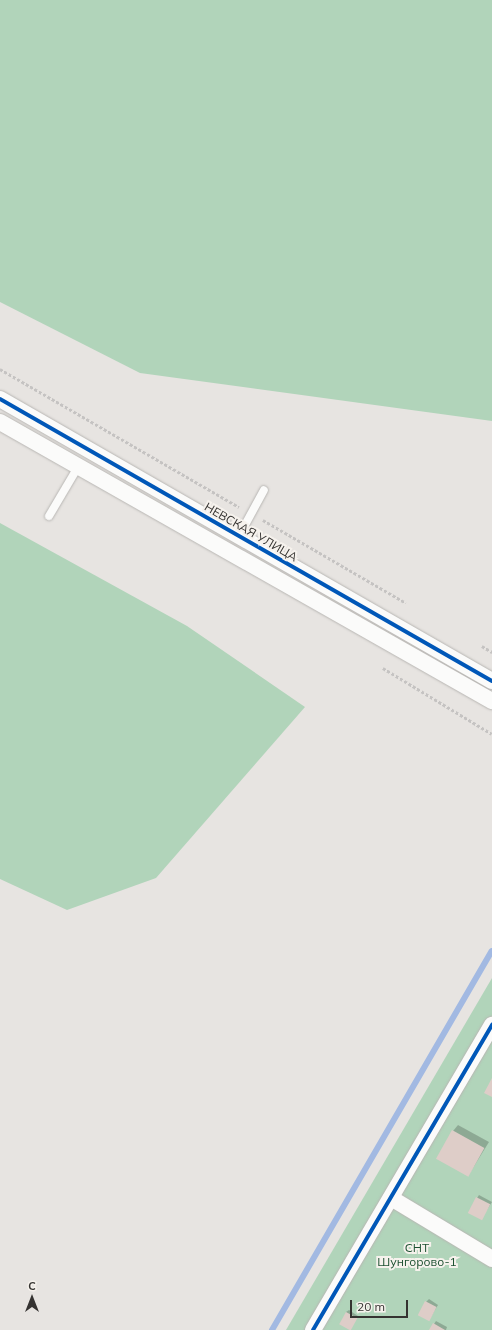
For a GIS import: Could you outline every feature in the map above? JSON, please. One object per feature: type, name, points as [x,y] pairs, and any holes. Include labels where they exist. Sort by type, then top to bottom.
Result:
[{"type":"street","name":"НЕВСКАЯ УЛИЦА","points":[[0,399],[492,681]]},
{"type":"street","points":[[0,422],[492,701]]},
{"type":"street","points":[[314,1330],[491,1028]]},
{"type":"street","points":[[391,1198],[492,1258]]},
{"type":"lane","points":[[50,516],[78,467]]},
{"type":"lane","points":[[238,536],[264,490]]},
{"type":"path","points":[[0,369],[406,603]]},
{"type":"path","points":[[482,646],[492,652]]},
{"type":"path","points":[[383,668],[492,734]]},
{"type":"green space","points":[[0,0],[492,0],[492,421],[140,373],[0,302]]},
{"type":"green space","points":[[0,523],[187,626],[305,707],[156,878],[67,910],[0,879]]},
{"type":"green space","name":"СНТ Шунгорово-1","points":[[492,978],[492,1330],[286,1330]]},
{"type":"building","points":[[492,1078],[492,1097],[484,1093]]},
{"type":"building","points":[[452,1130],[484,1148],[468,1177],[436,1159]]},
{"type":"building","points":[[476,1197],[490,1204],[482,1220],[468,1213]]},
{"type":"building","points":[[425,1301],[437,1307],[429,1321],[418,1315]]},
{"type":"building","points":[[346,1312],[357,1318],[351,1330],[339,1324]]},
{"type":"building","points":[[433,1323],[445,1330],[429,1330]]},
{"type":"waterway","points":[[272,1330],[492,951]]},
{"type":"cycle path","points":[[0,399],[492,681]]},
{"type":"cycle path","points":[[313,1330],[492,1025]]}]
